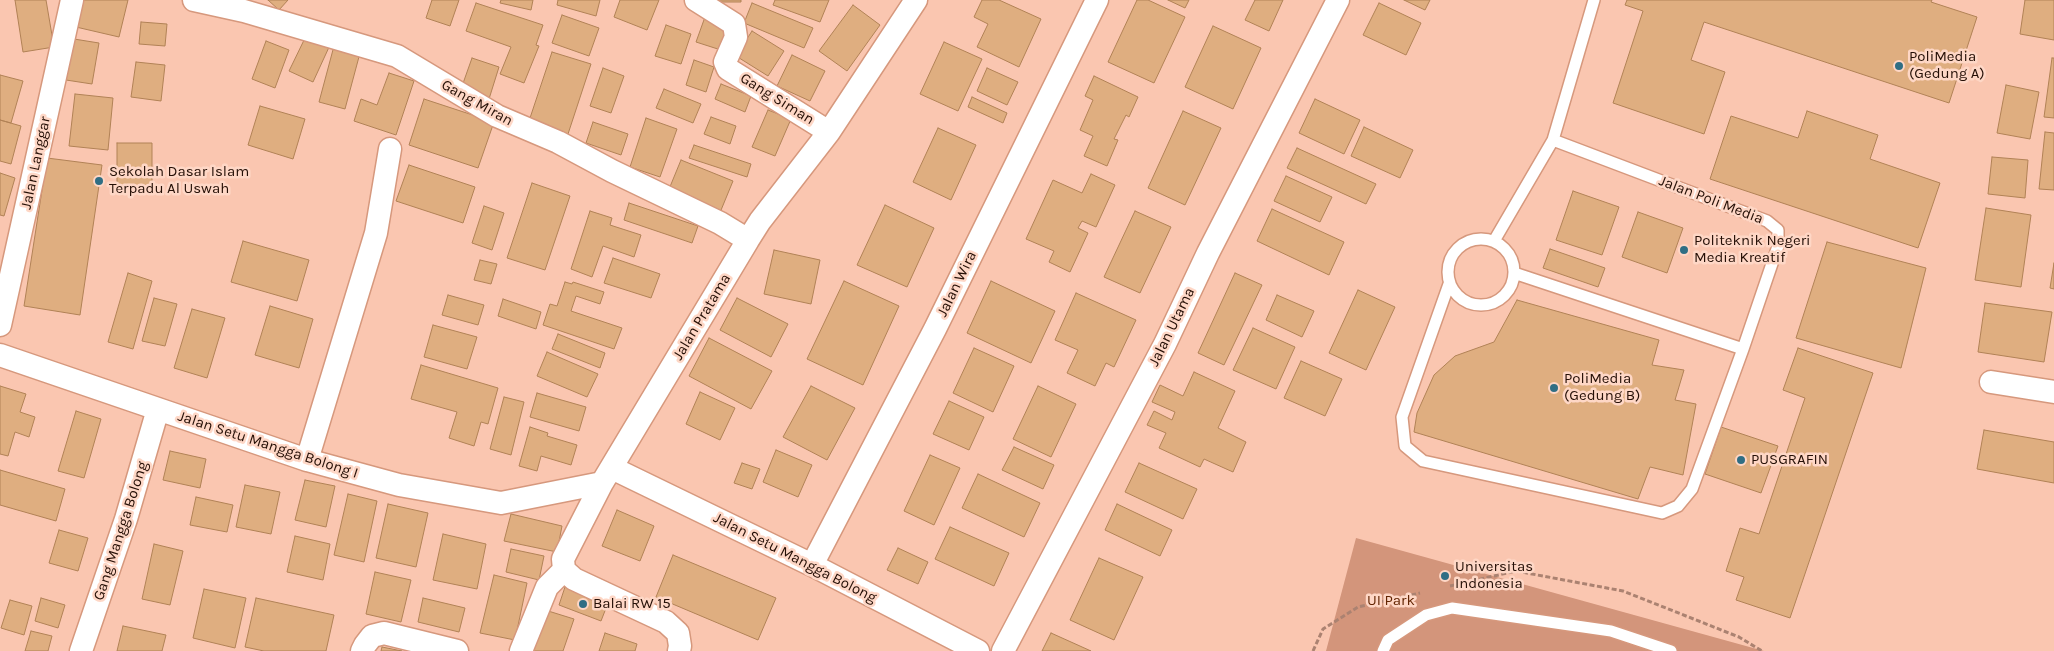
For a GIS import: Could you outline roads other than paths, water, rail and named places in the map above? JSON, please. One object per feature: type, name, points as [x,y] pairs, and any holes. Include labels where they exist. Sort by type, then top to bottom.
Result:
[{"type":"street","name":"Jalan Langgar","points":[[0,325],[72,0]]},
{"type":"street","name":"Gang Miran","points":[[194,0],[244,11],[397,56],[496,116],[558,142],[612,171],[720,223],[748,240]]},
{"type":"street","name":"Gang Siman","points":[[696,0],[734,24],[736,37],[726,56],[725,62],[728,69],[829,132]]},
{"type":"street","name":"Jalan Pratama","points":[[564,570],[563,559],[607,475],[748,240],[829,132],[916,0]]},
{"type":"street","name":"Jalan Wira","points":[[812,565],[935,329],[1097,0]]},
{"type":"street","name":"Jalan Utama","points":[[1003,651],[1165,344],[1208,253],[1338,0]]},
{"type":"street","points":[[306,460],[376,233],[390,149]]},
{"type":"street","name":"Jalan Setu Mangga Bolong I","points":[[0,355],[306,460],[399,485],[501,503],[607,475]]},
{"type":"street","points":[[1991,382],[2054,392]]},
{"type":"street","name":"Gang Mangga Bolong","points":[[82,651],[126,519],[158,409]]},
{"type":"street","name":"Jalan Setu Mangga Bolong","points":[[607,475],[812,565],[978,651]]},
{"type":"street","points":[[521,651],[547,587],[564,570],[574,579],[666,622],[678,633],[680,646],[678,651]]},
{"type":"street","points":[[362,651],[372,636],[384,633],[457,651]]},
{"type":"lane","points":[[1494,242],[1553,140],[1594,0]]},
{"type":"lane","name":"Jalan Poli Media","points":[[1449,284],[1402,417],[1405,446],[1422,461],[1662,513],[1678,506],[1692,490],[1778,246],[1778,230],[1767,220],[1553,140]]},
{"type":"lane","points":[[1479,239],[1494,242],[1505,249],[1512,260],[1514,273],[1511,286],[1503,296],[1492,302],[1480,305],[1467,302],[1457,295],[1449,284],[1447,268],[1452,254],[1464,243],[1479,239]]},
{"type":"lane","points":[[1514,273],[1743,349]]},
{"type":"lane","points":[[1383,651],[1388,640],[1426,615],[1452,608],[1610,631],[1671,651]]},
{"type":"place","name":"PoliMedia (Gedung A)","points":[[1899,66]]},
{"type":"place","name":"Sekolah Dasar Islam Terpadu Al Uswah","points":[[99,181]]},
{"type":"place","name":"Politeknik Negeri Media Kreatif","points":[[1684,250]]},
{"type":"place","name":"PoliMedia (Gedung B)","points":[[1554,388]]},
{"type":"place","name":"PUSGRAFIN","points":[[1741,460]]},
{"type":"place","name":"Universitas Indonesia","points":[[1445,576]]},
{"type":"place","name":"Balai RW 15","points":[[583,604]]},
{"type":"park label","name":"UI Park","points":[[1391,601]]}]
